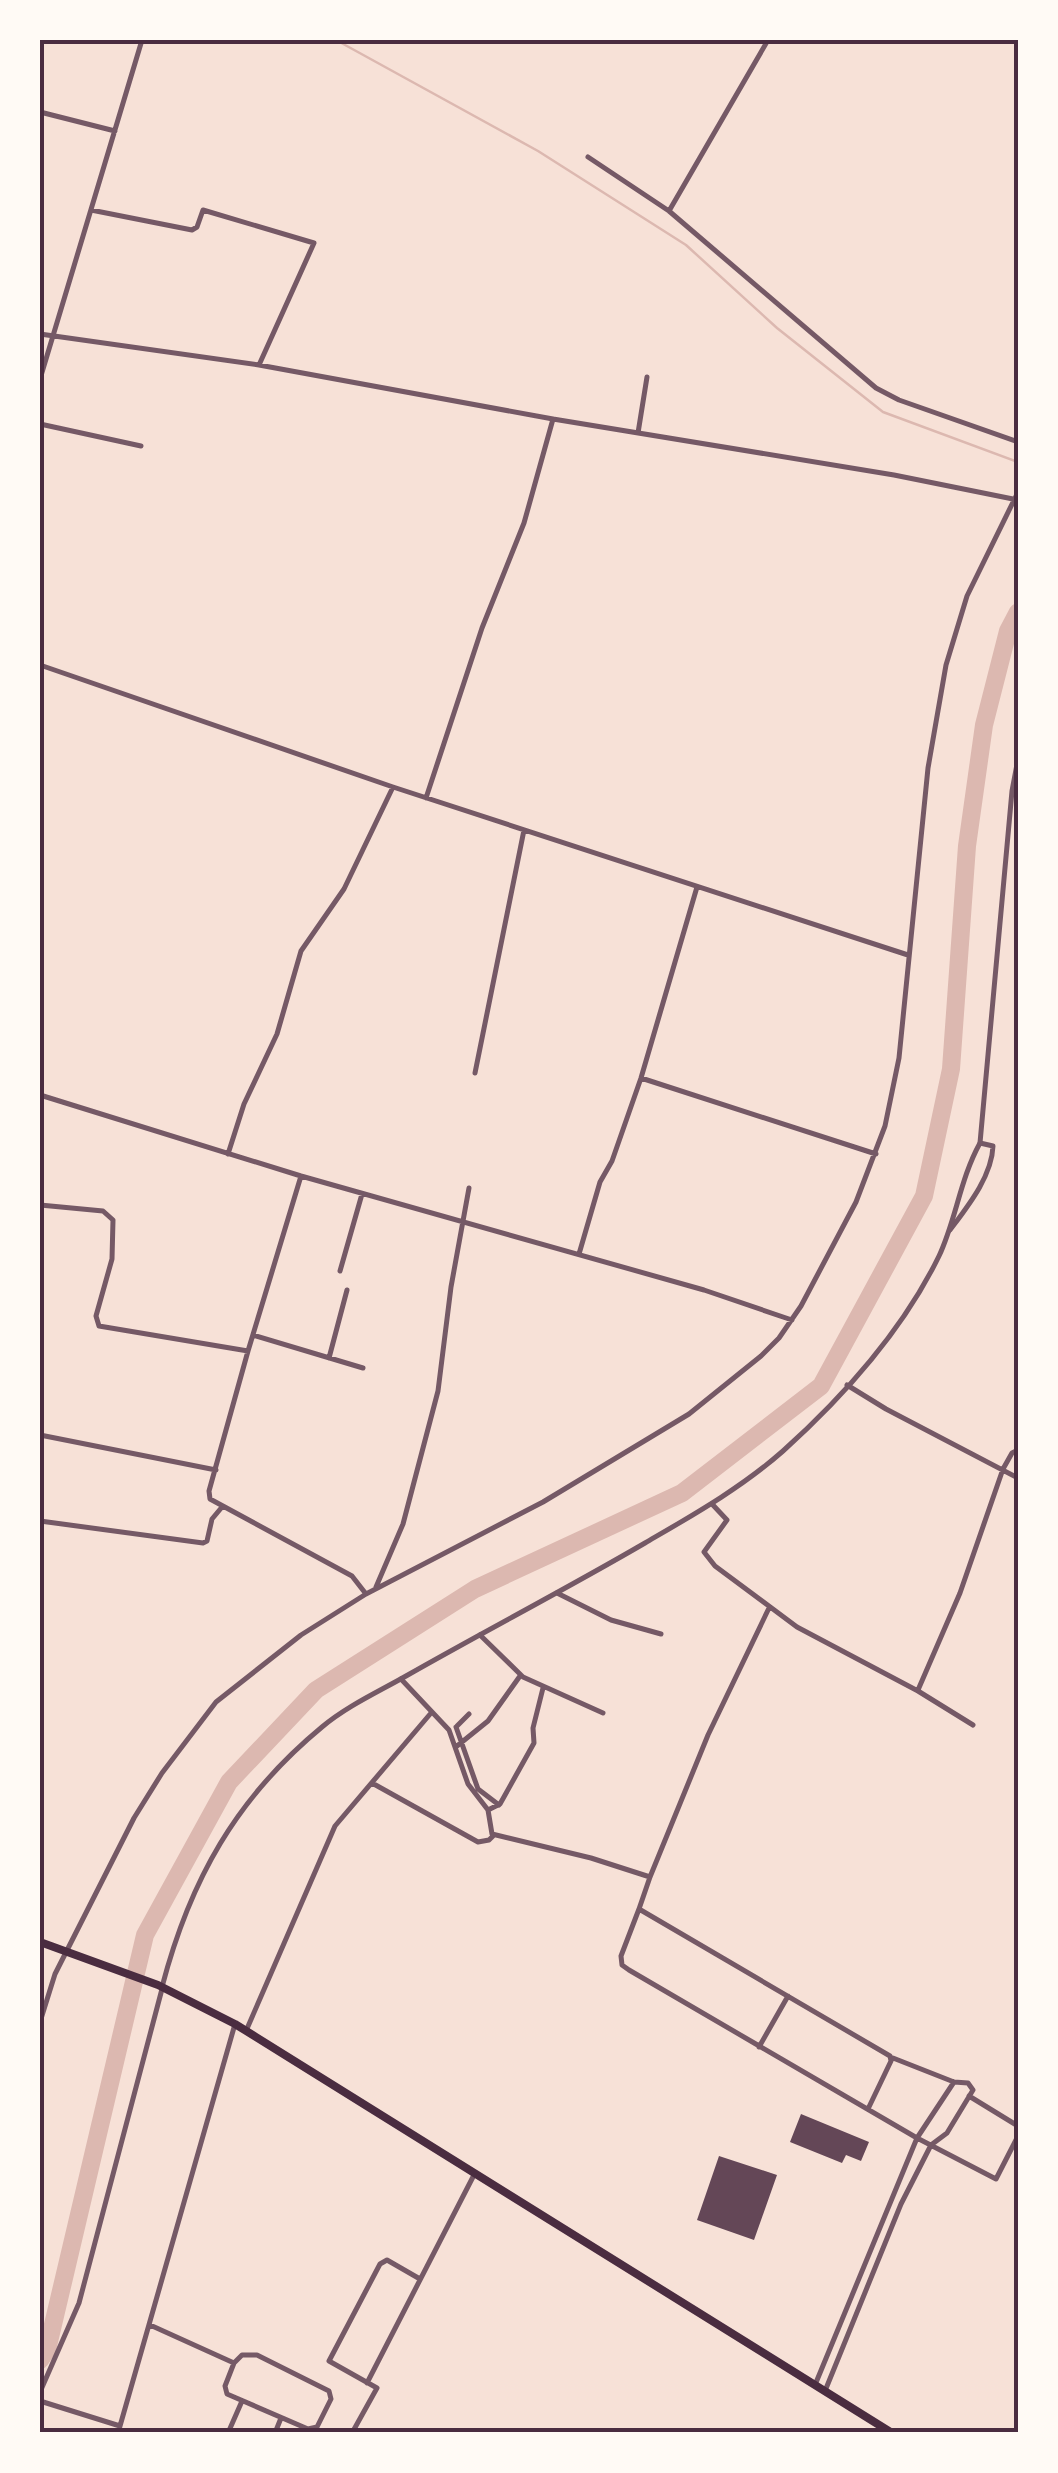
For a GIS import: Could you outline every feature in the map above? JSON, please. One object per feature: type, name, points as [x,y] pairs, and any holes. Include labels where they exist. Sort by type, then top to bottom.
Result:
[{"type":"highway","points":[[40,1942],[160,1986],[235,2024],[892,2433]]},
{"type":"street","points":[[40,379],[142,40]]},
{"type":"street","points":[[669,211],[768,40]]},
{"type":"street","points":[[40,112],[116,132]]},
{"type":"street","points":[[588,157],[669,211],[876,388],[899,400],[1018,442]]},
{"type":"street","points":[[91,210],[192,230],[203,210],[314,243],[260,365]]},
{"type":"street","points":[[40,334],[260,365],[1013,499]]},
{"type":"street","points":[[638,433],[647,377]]},
{"type":"street","points":[[426,798],[482,628],[524,523],[553,419]]},
{"type":"street","points":[[40,424],[140,446]]},
{"type":"street","points":[[40,2022],[48,1990],[134,1818],[208,1710],[284,1647],[366,1594],[543,1502],[672,1425],[761,1356],[792,1320],[836,1244],[876,1154],[898,1058],[932,737],[946,664],[967,596],[1018,492]]},
{"type":"street","points":[[40,665],[426,798],[908,954]]},
{"type":"street","points":[[40,2392],[79,2302],[160,1986],[193,1890],[254,1794],[324,1724],[712,1504],[785,1449],[847,1386],[902,1317],[932,1270],[967,1167],[980,1143],[1018,759]]},
{"type":"street","points":[[228,1154],[244,1104],[287,1008],[301,951],[344,889],[393,787]]},
{"type":"street","points":[[475,1072],[524,830]]},
{"type":"street","points":[[579,1254],[600,1182],[612,1161],[641,1078],[697,887]]},
{"type":"street","points":[[641,1078],[876,1154]]},
{"type":"street","points":[[40,1095],[362,1194],[704,1290],[792,1320]]},
{"type":"street","points":[[948,1232],[974,1197],[992,1157],[993,1146],[980,1143]]},
{"type":"street","points":[[301,1176],[252,1334],[209,1496],[352,1576],[366,1594]]},
{"type":"street","points":[[376,1590],[403,1524],[422,1462],[438,1391],[469,1188]]},
{"type":"street","points":[[340,1271],[362,1194]]},
{"type":"street","points":[[40,1205],[104,1211],[113,1220],[110,1268],[96,1316],[100,1326],[248,1351]]},
{"type":"street","points":[[329,1358],[347,1290]]},
{"type":"street","points":[[252,1334],[363,1368]]},
{"type":"street","points":[[847,1386],[1018,1478]]},
{"type":"street","points":[[40,1435],[216,1470]]},
{"type":"street","points":[[918,1690],[960,1593],[1003,1469],[1018,1450]]},
{"type":"street","points":[[712,1504],[727,1522],[704,1556],[798,1628],[918,1690],[973,1725]]},
{"type":"street","points":[[40,1521],[203,1543],[222,1506]]},
{"type":"street","points":[[556,1593],[611,1620],[661,1634]]},
{"type":"street","points":[[769,1608],[708,1735],[650,1877],[622,1965],[916,2138],[996,2179],[1018,2136]]},
{"type":"street","points":[[480,1635],[520,1676],[603,1713]]},
{"type":"street","points":[[460,1745],[488,1722],[520,1676]]},
{"type":"street","points":[[402,1679],[452,1729],[478,1789],[498,1806]]},
{"type":"street","points":[[488,1810],[498,1806],[534,1744],[533,1728],[543,1688]]},
{"type":"street","points":[[246,2031],[339,1820],[432,1712]]},
{"type":"street","points":[[452,1729],[468,1714]]},
{"type":"street","points":[[460,1745],[468,1784],[488,1810],[488,1828],[494,1835],[592,1858],[650,1877]]},
{"type":"street","points":[[372,1782],[478,1842],[494,1835]]},
{"type":"street","points":[[639,1908],[892,2058],[971,2085],[973,2090],[946,2133],[931,2145],[901,2204],[825,2391]]},
{"type":"street","points":[[759,2047],[788,1996]]},
{"type":"street","points":[[40,2401],[119,2430],[235,2024]]},
{"type":"street","points":[[868,2109],[892,2058]]},
{"type":"street","points":[[815,2385],[916,2138],[954,2082]]},
{"type":"street","points":[[969,2096],[1018,2126]]},
{"type":"street","points":[[367,2382],[475,2173]]},
{"type":"street","points":[[890,2199],[901,2204]]},
{"type":"street","points":[[352,2433],[377,2388],[329,2361],[380,2264],[387,2260],[420,2279]]},
{"type":"street","points":[[858,2280],[868,2284]]},
{"type":"street","points":[[150,2325],[234,2363]]},
{"type":"street","points":[[242,2355],[257,2355],[331,2394],[315,2428],[308,2430],[225,2390],[234,2363],[242,2355]]},
{"type":"street","points":[[228,2433],[242,2401]]},
{"type":"street","points":[[275,2433],[281,2418]]},
{"type":"building","points":[[801,2114],[869,2142],[861,2161],[846,2155],[842,2163],[790,2142]]},
{"type":"building","points":[[719,2156],[777,2175],[754,2240],[697,2220]]},
{"type":"waterway","points":[[336,40],[538,151],[686,245],[777,328],[883,412],[1018,462]]},
{"type":"waterway","points":[[40,2360],[47,2350],[145,1935],[229,1782],[316,1690],[475,1589],[682,1493],[821,1386],[924,1196],[951,1069],[967,846],[984,725],[1008,631],[1018,612]]}]
